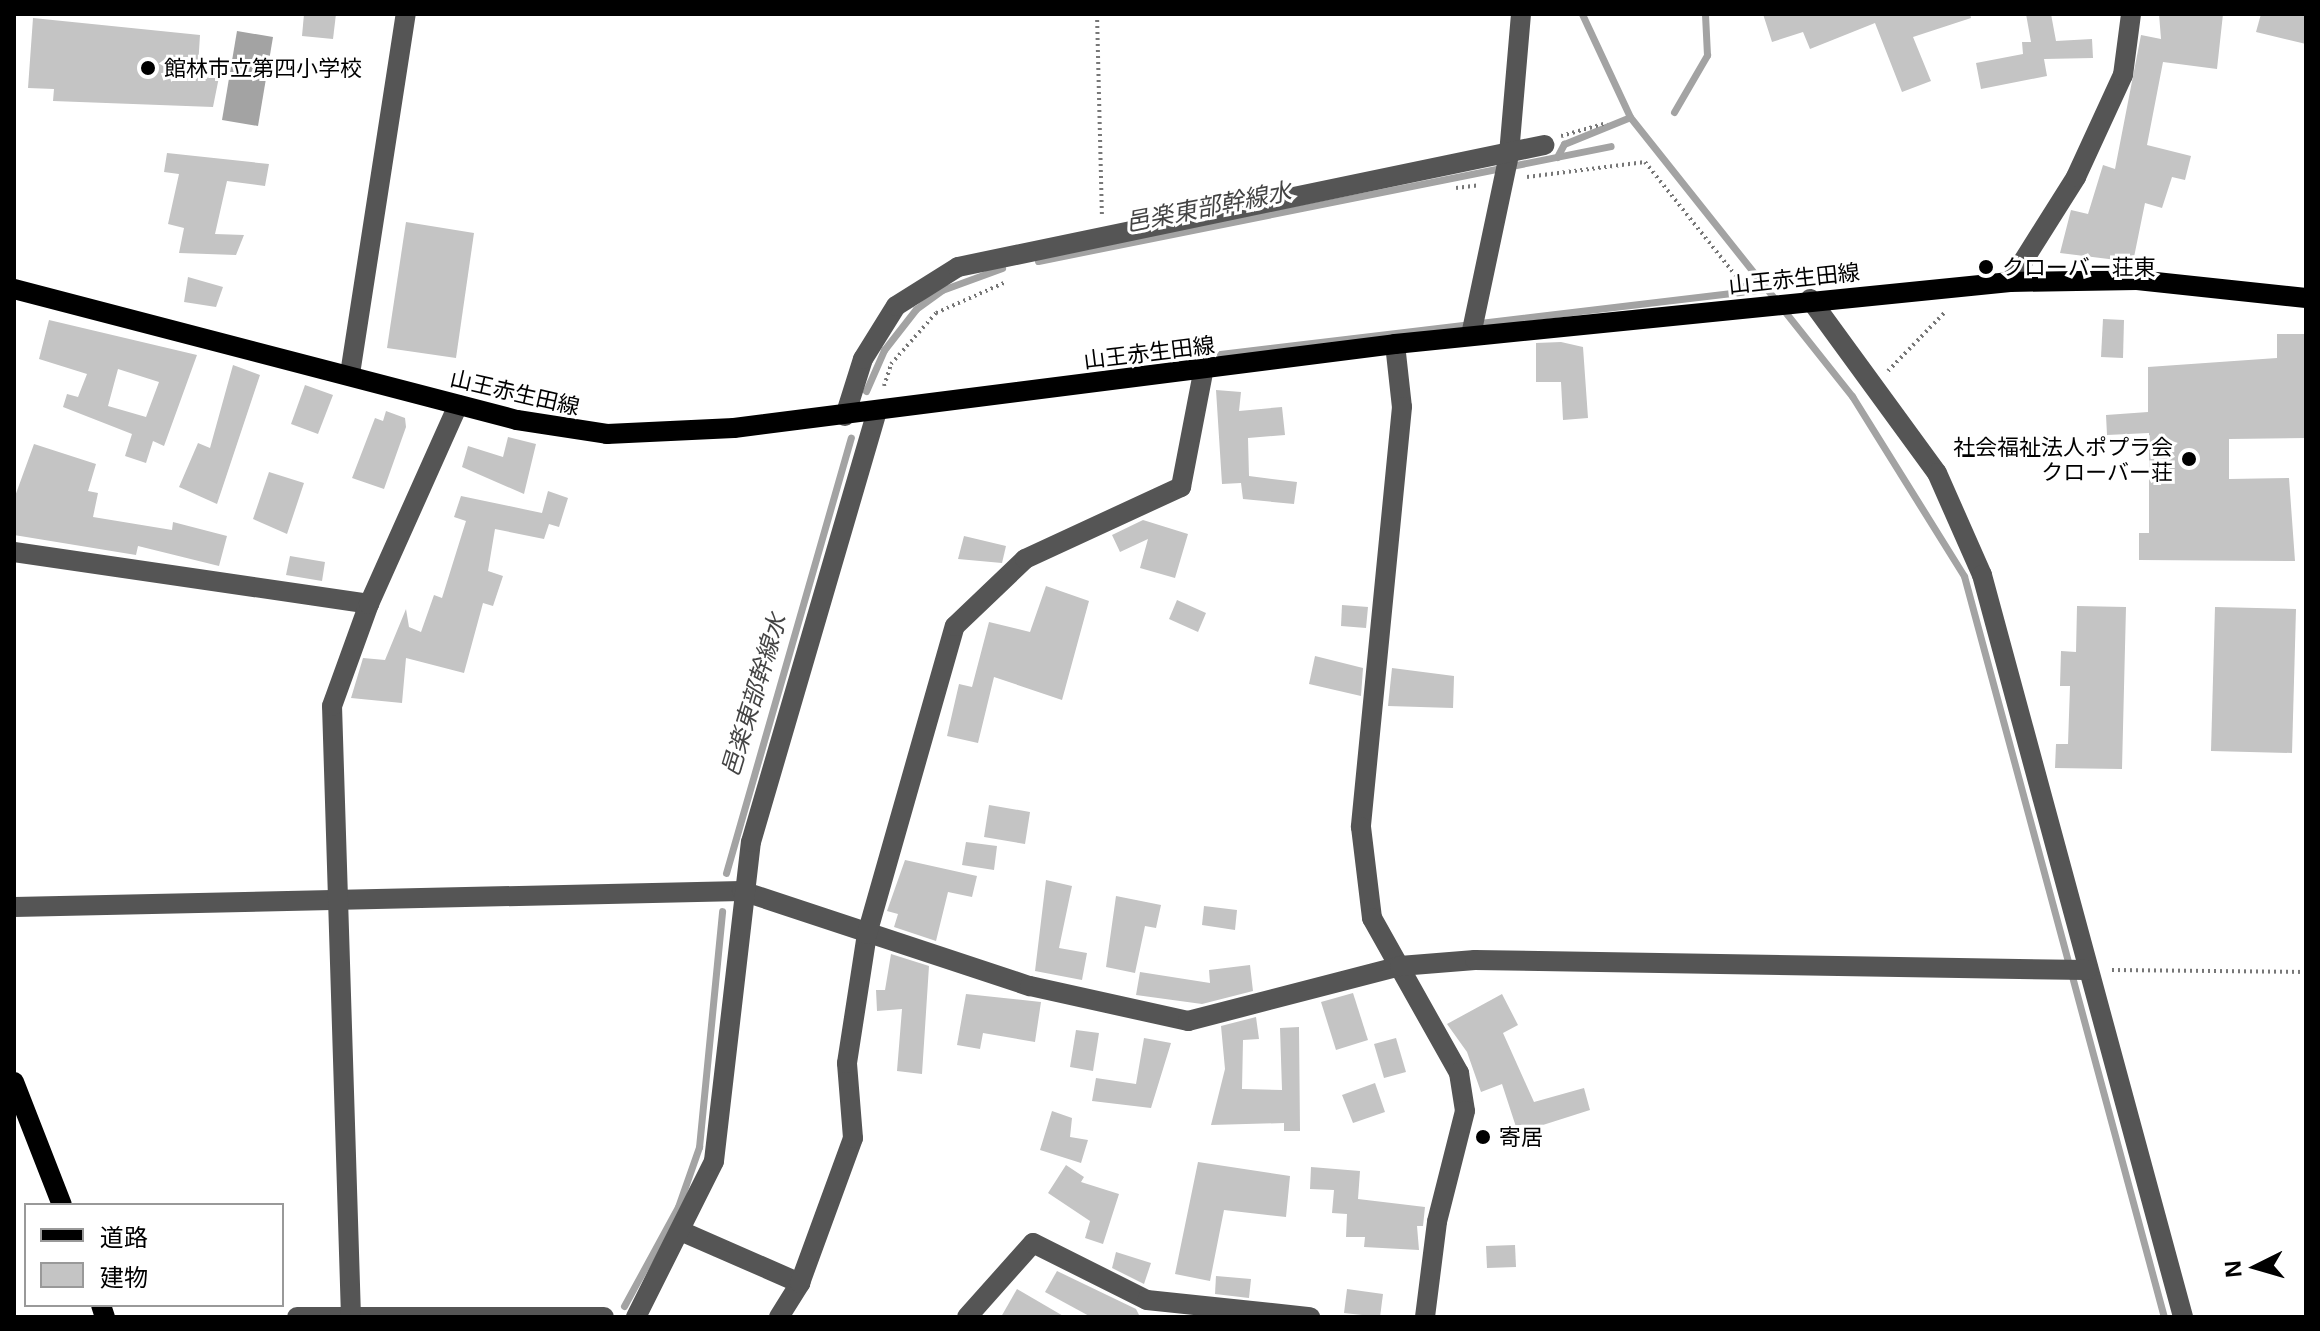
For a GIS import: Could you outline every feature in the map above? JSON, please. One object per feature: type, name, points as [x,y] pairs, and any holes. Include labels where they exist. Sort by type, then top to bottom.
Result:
[{"type":"main road","name":"山王赤生田線","points":[[14,289],[350,374],[458,405],[607,434],[845,416],[1471,335],[1971,285],[2137,280],[2306,298]]},
{"type":"main road","points":[[14,1082],[61,1203]]},
{"type":"street","points":[[350,374],[406,14]]},
{"type":"street","points":[[1471,335],[1509,155],[1521,14]]},
{"type":"street","points":[[2010,282],[2076,177],[2123,75],[2131,14]]},
{"type":"street","points":[[845,416],[874,337],[920,287],[958,267],[1102,235],[1509,155],[1544,145]]},
{"type":"street","points":[[1810,299],[1937,473],[1982,575],[2183,1317]]},
{"type":"street","points":[[1395,344],[1402,407],[1361,827],[1372,918],[1459,1073],[1465,1111],[1437,1222],[1425,1317]]},
{"type":"street","points":[[779,1317],[800,1283],[853,1138],[847,1063],[867,934],[955,626],[1025,559],[1181,487],[1204,368]]},
{"type":"street","points":[[351,1316],[343,900],[332,706],[369,604],[458,405]]},
{"type":"street","points":[[636,1317],[683,1232],[714,1161],[742,891],[877,411]]},
{"type":"street","points":[[14,552],[369,604]]},
{"type":"street","points":[[14,907],[742,891],[1030,986],[1188,1021],[1400,966],[1475,960],[2087,970]]},
{"type":"street","points":[[683,1232],[800,1283]]},
{"type":"street","points":[[967,1317],[1033,1243],[1147,1300],[1310,1317]]},
{"type":"street","points":[[297,1317],[604,1317]]},
{"type":"path","points":[[1097,14],[1102,235]]},
{"type":"path","points":[[1544,145],[1607,123]]},
{"type":"path","points":[[1441,191],[1645,162],[1742,280],[1754,305]]},
{"type":"path","points":[[877,411],[891,364],[936,313],[1015,278]]},
{"type":"path","points":[[1875,384],[1971,285]]},
{"type":"path","points":[[2087,970],[2306,972]]},
{"type":"shaded area","points":[[237,31],[273,37],[258,126],[222,120]]},
{"type":"building","points":[[304,14],[336,14],[333,39],[302,36]]},
{"type":"building","points":[[1763,14],[1970,14],[1971,18],[1913,37],[1931,81],[1902,92],[1875,23],[1810,49],[1803,32],[1772,42]]},
{"type":"building","points":[[2026,14],[2051,14],[2056,41],[2092,39],[2093,58],[2044,59],[2047,76],[1981,89],[1976,63],[2023,54],[2022,42],[2031,42]]},
{"type":"building","points":[[2159,14],[2223,14],[2217,69],[2163,62],[2147,145],[2191,156],[2185,180],[2172,177],[2162,208],[2145,203],[2133,262],[2060,253],[2071,210],[2088,214],[2103,165],[2115,169],[2141,35],[2161,39]]},
{"type":"building","points":[[2261,14],[2306,14],[2306,44],[2256,32]]},
{"type":"building","points":[[33,18],[200,35],[198,67],[220,72],[213,107],[53,101],[54,89],[28,88]]},
{"type":"building","points":[[167,153],[269,164],[265,186],[227,181],[215,234],[244,235],[236,255],[179,253],[184,228],[168,224],[179,174],[164,172]]},
{"type":"building","points":[[406,222],[474,233],[456,358],[387,348]]},
{"type":"building","points":[[188,277],[223,287],[216,307],[184,302]]},
{"type":"building","points":[[2103,319],[2124,320],[2123,358],[2101,357]]},
{"type":"building","points":[[49,320],[197,355],[164,446],[153,441],[146,463],[125,456],[132,434],[63,407],[67,394],[78,397],[87,374],[39,359]],"holes":[[[118,369],[159,382],[146,417],[108,406]]]},
{"type":"building","name":"社会福祉法人ポプラ会 クローバー荘","points":[[2277,334],[2306,334],[2306,438],[2229,439],[2229,479],[2289,478],[2295,561],[2139,560],[2139,533],[2149,533],[2149,433],[2107,435],[2106,415],[2148,412],[2148,367],[2277,358]]},
{"type":"building","points":[[1561,342],[1583,347],[1588,418],[1563,420],[1561,382],[1536,382],[1536,343]]},
{"type":"building","points":[[233,365],[260,375],[217,504],[179,487],[198,443],[210,448]]},
{"type":"building","points":[[305,385],[333,395],[318,434],[291,424]]},
{"type":"building","points":[[1216,390],[1241,392],[1239,411],[1282,407],[1285,435],[1248,438],[1249,476],[1297,482],[1294,504],[1243,499],[1241,483],[1222,484]]},
{"type":"building","points":[[386,411],[405,418],[406,427],[384,489],[352,478],[375,418],[383,421]]},
{"type":"building","points":[[508,437],[536,444],[524,494],[462,467],[468,446],[503,457]]},
{"type":"building","points":[[34,444],[96,464],[88,491],[98,493],[93,517],[172,530],[173,522],[227,536],[219,566],[138,546],[136,555],[14,535],[14,499]]},
{"type":"building","points":[[269,472],[304,483],[287,534],[253,519]]},
{"type":"building","points":[[548,491],[568,498],[559,527],[549,524],[544,539],[495,529],[488,571],[503,576],[493,606],[483,603],[464,673],[406,658],[402,703],[351,698],[363,658],[385,660],[406,609],[409,627],[421,632],[434,595],[442,598],[466,521],[454,517],[461,496],[542,513]]},
{"type":"building","points":[[1143,520],[1188,534],[1175,578],[1140,568],[1148,539],[1120,552],[1112,535]]},
{"type":"building","points":[[964,536],[1006,546],[1002,563],[958,559]]},
{"type":"building","points":[[290,556],[325,562],[322,581],[286,575]]},
{"type":"building","points":[[1046,586],[1089,601],[1062,700],[994,677],[978,743],[947,736],[959,684],[972,687],[989,622],[1030,632]]},
{"type":"building","points":[[1177,600],[1206,613],[1198,632],[1169,619]]},
{"type":"building","points":[[1342,605],[1368,607],[1366,628],[1341,626]]},
{"type":"building","points":[[2077,606],[2126,607],[2122,769],[2055,768],[2056,744],[2068,744],[2070,686],[2060,686],[2061,651],[2076,652]]},
{"type":"building","points":[[2215,607],[2296,609],[2292,753],[2211,751]]},
{"type":"building","points":[[1315,656],[1363,668],[1361,696],[1309,684]]},
{"type":"building","points":[[1392,668],[1454,676],[1453,708],[1388,706]]},
{"type":"building","points":[[989,805],[1030,812],[1025,844],[984,837]]},
{"type":"building","points":[[966,842],[997,846],[994,870],[962,865]]},
{"type":"building","points":[[905,860],[977,876],[972,897],[948,892],[936,941],[894,927],[898,914],[887,911]]},
{"type":"building","points":[[1046,880],[1072,886],[1059,948],[1087,953],[1082,980],[1035,971]]},
{"type":"building","points":[[1116,896],[1161,905],[1156,928],[1145,926],[1135,973],[1106,967]]},
{"type":"building","points":[[1204,906],[1237,910],[1235,930],[1202,925]]},
{"type":"building","points":[[891,954],[929,966],[922,1074],[897,1071],[902,1009],[877,1011],[876,990],[885,990]]},
{"type":"building","points":[[1250,965],[1253,991],[1202,1004],[1136,995],[1140,972],[1210,983],[1209,970]]},
{"type":"building","points":[[1353,993],[1368,1040],[1336,1050],[1321,1002]]},
{"type":"building","points":[[966,994],[1041,1002],[1035,1042],[983,1033],[980,1049],[957,1045]]},
{"type":"building","points":[[1502,994],[1518,1025],[1503,1033],[1534,1102],[1584,1088],[1590,1110],[1518,1133],[1502,1084],[1481,1092],[1467,1052],[1447,1024]]},
{"type":"building","points":[[1256,1017],[1259,1039],[1243,1040],[1242,1089],[1282,1090],[1280,1028],[1299,1027],[1300,1131],[1284,1131],[1284,1123],[1211,1125],[1225,1069],[1221,1026]]},
{"type":"building","points":[[1076,1030],[1099,1033],[1093,1071],[1070,1067]]},
{"type":"building","points":[[1144,1038],[1171,1043],[1151,1108],[1092,1101],[1096,1078],[1136,1084]]},
{"type":"building","points":[[1396,1038],[1406,1072],[1384,1078],[1374,1044]]},
{"type":"building","points":[[1375,1083],[1385,1112],[1353,1123],[1342,1095]]},
{"type":"building","points":[[1052,1111],[1072,1118],[1070,1137],[1088,1140],[1081,1163],[1040,1150]]},
{"type":"building","points":[[1198,1162],[1290,1176],[1286,1217],[1224,1210],[1210,1281],[1175,1274]]},
{"type":"building","points":[[1066,1165],[1084,1177],[1081,1182],[1119,1194],[1103,1244],[1085,1238],[1090,1221],[1048,1193]]},
{"type":"building","points":[[1311,1167],[1360,1171],[1358,1199],[1425,1207],[1423,1226],[1417,1226],[1419,1250],[1364,1247],[1365,1237],[1346,1237],[1347,1214],[1332,1213],[1334,1190],[1310,1189]]},
{"type":"building","points":[[1515,1245],[1516,1267],[1487,1268],[1486,1246]]},
{"type":"building","points":[[1116,1252],[1151,1263],[1144,1284],[1112,1268]]},
{"type":"building","points":[[1057,1271],[1136,1309],[1140,1317],[1091,1317],[1045,1292]]},
{"type":"building","points":[[1216,1276],[1251,1279],[1249,1298],[1215,1294]]},
{"type":"building","points":[[1017,1289],[1065,1317],[1001,1317]]},
{"type":"building","points":[[1347,1289],[1383,1294],[1380,1317],[1344,1313]]},
{"type":"waterway","points":[[1582,14],[1630,117],[1852,396],[1964,576],[2164,1317]]},
{"type":"waterway","points":[[1674,112],[1707,55],[1705,14]]},
{"type":"waterway","points":[[1557,157],[1564,144],[1630,117]]},
{"type":"waterway","name":"邑楽東部幹線水","points":[[1038,261],[1611,146]]},
{"type":"waterway","name":"邑楽東部幹線水","points":[[866,391],[884,350],[916,309],[942,290],[1002,268]]},
{"type":"waterway","points":[[1220,354],[1765,289]]},
{"type":"waterway","name":"邑楽東部幹線水","points":[[726,873],[851,438]]},
{"type":"waterway","name":"邑楽東部幹線水","points":[[624,1306],[678,1207],[699,1147],[722,911]]},
{"type":"place","name":"館林市立第四小学校","points":[[148,68]]},
{"type":"place","name":"クローバー荘東","points":[[1986,267]]},
{"type":"place","name":"社会福祉法人ポプラ会 クローバー荘","points":[[2189,459]]},
{"type":"place","name":"寄居","points":[[1483,1137]]}]
